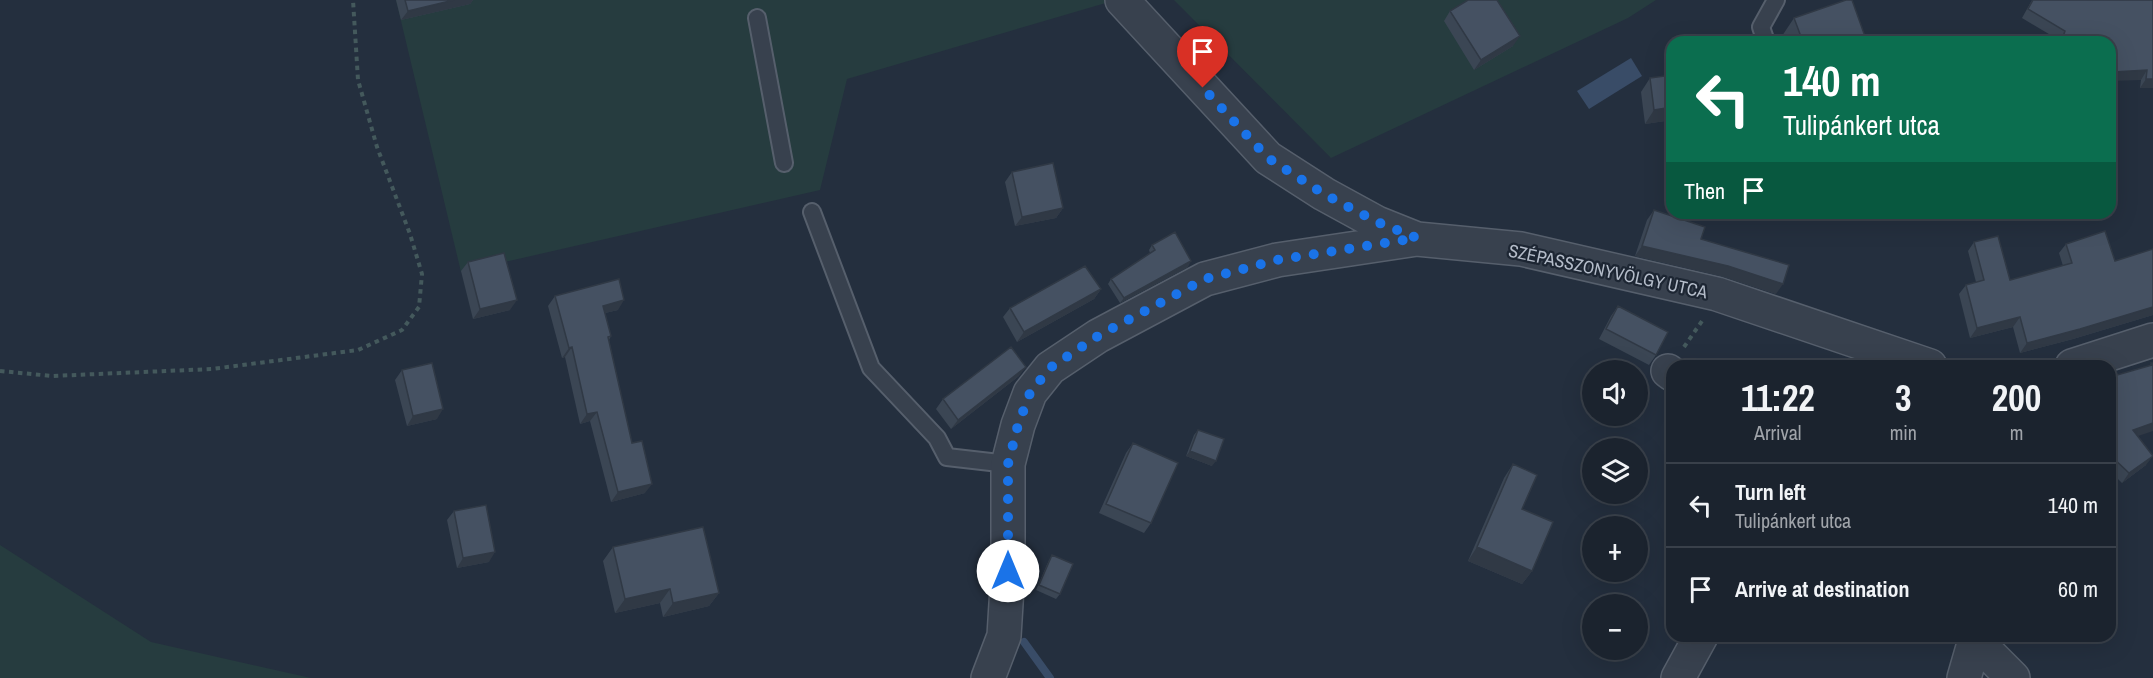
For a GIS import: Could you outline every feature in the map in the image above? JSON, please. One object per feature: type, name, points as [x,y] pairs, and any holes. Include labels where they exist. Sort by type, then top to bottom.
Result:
[{"type":"street","points":[[1122,0],[1268,158],[1333,199],[1377,222],[1417,238]]},
{"type":"street","name":"SZÉPASSZONYVÖLGY UTCA","points":[[988,678],[1004,636],[1008,571],[1008,464],[1018,425],[1030,393],[1050,368],[1098,336],[1205,279],[1277,260],[1417,238],[1521,249],[1717,294],[1912,360]]},
{"type":"street","points":[[2091,360],[2153,340]]},
{"type":"street","points":[[1678,678],[1698,642]]},
{"type":"street","points":[[1964,678],[1971,642]]},
{"type":"street","points":[[1976,642],[2013,678]]},
{"type":"lane","points":[[1764,36],[1761,27],[1776,0]]},
{"type":"lane","points":[[757,18],[784,163]]},
{"type":"lane","points":[[812,212],[871,368],[937,438],[947,457],[1008,464]]},
{"type":"path","points":[[0,370],[52,376],[212,369],[358,350],[402,330],[419,307],[422,274],[410,234],[377,147],[358,80],[353,0]]},
{"type":"path","points":[[1678,360],[1707,314]]},
{"type":"green space","points":[[396,0],[1116,0],[847,79],[820,190],[461,272]]},
{"type":"green space","points":[[1174,0],[1656,0],[1628,18],[1331,158]]},
{"type":"green space","points":[[0,545],[151,642],[311,678],[0,678]]},
{"type":"water","points":[[1631,58],[1642,76],[1589,109],[1577,91]]},
{"type":"building","points":[[405,0],[454,0],[408,11]]},
{"type":"building","points":[[1468,0],[1497,0],[1520,36],[1481,60],[1450,11]]},
{"type":"building","points":[[1852,0],[1865,36],[1801,36],[1794,18]]},
{"type":"building","points":[[2033,0],[2153,0],[2153,79],[2146,79],[2147,70],[2116,72],[2116,36],[2063,36],[2065,31],[2028,9]]},
{"type":"building","points":[[1666,76],[1666,108],[1654,110],[1650,78]]},
{"type":"building","points":[[1053,163],[1063,208],[1022,217],[1012,172]]},
{"type":"building","points":[[1654,210],[1666,214],[1666,219],[1681,219],[1705,227],[1701,239],[1789,265],[1783,284],[1728,266],[1642,246]]},
{"type":"building","points":[[2105,231],[2115,261],[2153,249],[2153,307],[2027,343],[2020,317],[1977,328],[1966,285],[1984,280],[1974,242],[1998,236],[2010,280],[2072,263],[2066,244]]},
{"type":"building","points":[[1175,232],[1191,261],[1124,298],[1111,279],[1155,250],[1152,245]]},
{"type":"building","points":[[504,253],[517,300],[480,309],[468,262]]},
{"type":"building","points":[[1085,266],[1101,289],[1024,332],[1010,308]]},
{"type":"building","points":[[619,279],[624,300],[603,306],[632,443],[642,441],[652,484],[618,492],[597,412],[587,414],[572,347],[569,348],[555,296]]},
{"type":"building","points":[[1618,306],[1668,332],[1656,355],[1606,329]]},
{"type":"building","points":[[1011,347],[1026,367],[958,420],[943,399]]},
{"type":"building","points":[[432,363],[443,409],[413,416],[402,370]]},
{"type":"building","points":[[2153,363],[2153,423],[2133,430],[2153,456],[2129,473],[2116,461],[2116,375]]},
{"type":"building","points":[[1198,430],[1224,439],[1216,461],[1190,451]]},
{"type":"building","points":[[1133,443],[1178,463],[1151,523],[1106,504]]},
{"type":"building","points":[[1513,464],[1537,475],[1522,509],[1553,522],[1532,571],[1477,547]]},
{"type":"building","points":[[486,505],[495,552],[463,558],[454,511]]},
{"type":"building","points":[[703,527],[719,593],[673,603],[670,589],[625,599],[613,547]]},
{"type":"building","points":[[1052,555],[1073,564],[1060,594],[1039,585]]},
{"type":"waterway","points":[[1024,642],[1050,678]]},
{"type":"route","points":[[1008,571],[1008,464],[1018,425],[1030,393],[1050,368],[1098,336],[1205,279],[1277,260],[1417,238],[1377,222],[1324,194],[1268,158],[1203,88]]}]
